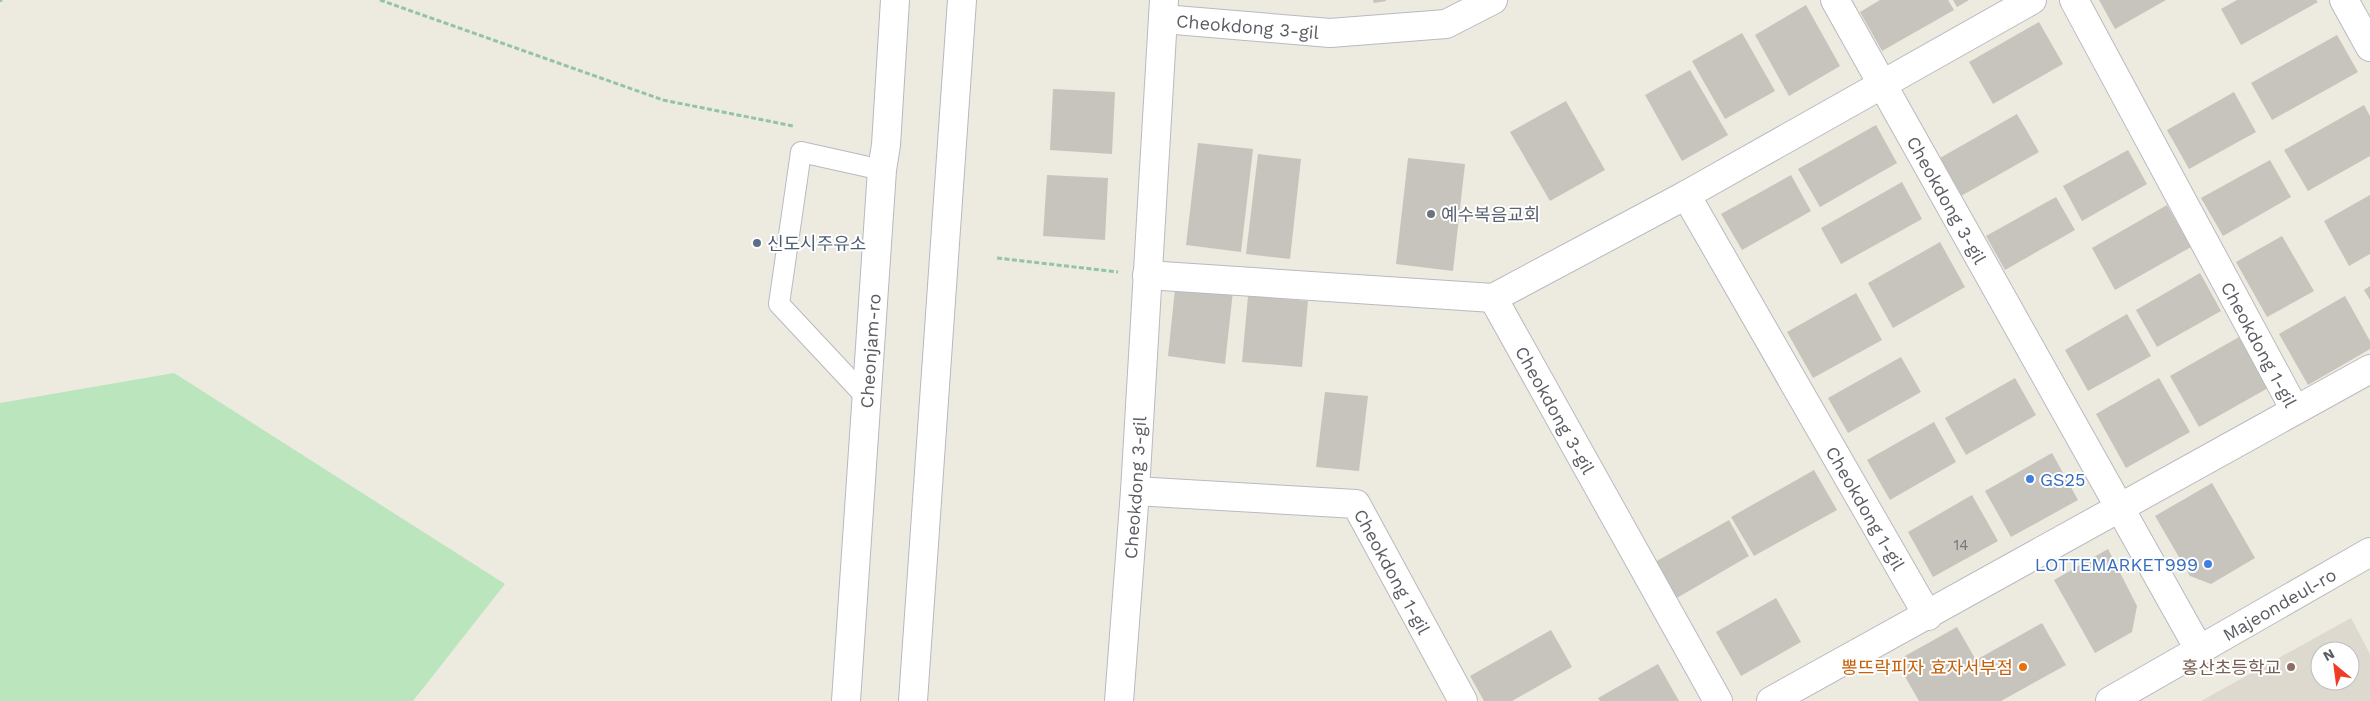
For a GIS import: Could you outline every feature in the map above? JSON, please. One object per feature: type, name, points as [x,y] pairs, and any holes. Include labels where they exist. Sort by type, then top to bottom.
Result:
[{"type":"street","name":"Cheonjam-ro","points":[[846,701],[865,396],[882,170],[886,145],[895,0]]},
{"type":"street","points":[[913,701],[962,0]]},
{"type":"street","name":"Cheokdong 3-gil","points":[[1119,701],[1135,491],[1163,9],[1330,34],[1446,24],[1493,0]]},
{"type":"street","name":"Cheokdong 3-gil","points":[[1835,0],[2119,508]]},
{"type":"street","points":[[1148,275],[1493,298],[1686,195],[2032,0]]},
{"type":"street","name":"Cheokdong 1-gil","points":[[1771,701],[1928,616],[2294,410],[2074,0]]},
{"type":"street","points":[[2344,0],[2370,48]]},
{"type":"street","name":"Cheokdong 1-gil","points":[[1686,195],[1928,616]]},
{"type":"street","name":"Cheokdong 3-gil","points":[[1493,298],[1718,701]]},
{"type":"street","points":[[2294,410],[2370,369]]},
{"type":"street","name":"Cheokdong 1-gil","points":[[1135,491],[1356,504],[1463,701]]},
{"type":"street","points":[[2119,508],[2200,651]]},
{"type":"street","name":"Majeondeul-ro","points":[[2110,701],[2370,552]]},
{"type":"lane","points":[[865,396],[779,304],[801,152],[882,170]]},
{"type":"path","points":[[380,0],[663,100],[796,126]]},
{"type":"path","points":[[997,258],[1148,275]]},
{"type":"shaded area","name":"홍산초등학교","points":[[2351,618],[2370,654],[2370,701],[2201,701]]},
{"type":"green space","points":[[174,373],[505,584],[413,701],[0,701],[0,403]]},
{"type":"building","points":[[1373,0],[1386,0],[1386,1],[1374,3]]},
{"type":"building","points":[[1880,0],[1948,0],[1954,10],[1882,51],[1860,12]]},
{"type":"building","points":[[1953,0],[1969,0],[1957,7]]},
{"type":"building","points":[[2099,0],[2166,0],[2115,29]]},
{"type":"building","points":[[2237,0],[2316,0],[2318,2],[2241,45],[2221,9]]},
{"type":"building","points":[[1806,5],[1840,66],[1789,96],[1755,35]]},
{"type":"building","points":[[2039,22],[2063,64],[1993,104],[1969,62]]},
{"type":"building","points":[[1742,33],[1775,91],[1725,119],[1692,61]]},
{"type":"building","points":[[2337,35],[2358,72],[2272,120],[2251,83]]},
{"type":"building","points":[[1690,70],[1728,135],[1682,161],[1645,95]]},
{"type":"building","points":[[1053,89],[1115,92],[1112,154],[1050,150]]},
{"type":"building","points":[[2234,92],[2256,132],[2189,169],[2167,130]]},
{"type":"building","points":[[1566,101],[1605,170],[1550,201],[1510,132]]},
{"type":"building","points":[[2364,105],[2370,116],[2370,156],[2308,191],[2284,150]]},
{"type":"building","points":[[2017,114],[2039,152],[1961,196],[1940,158]]},
{"type":"building","points":[[1876,125],[1897,163],[1820,207],[1798,169]]},
{"type":"building","points":[[1198,143],[1253,149],[1241,252],[1186,245]]},
{"type":"building","points":[[2128,150],[2147,184],[2082,221],[2063,186]]},
{"type":"building","points":[[1258,154],[1301,159],[1290,259],[1246,254]]},
{"type":"building","name":"예수복음교회","points":[[1408,158],[1465,164],[1453,271],[1396,264]]},
{"type":"building","points":[[2270,160],[2291,197],[2223,236],[2201,198]]},
{"type":"building","points":[[1047,175],[1108,178],[1105,240],[1043,236]]},
{"type":"building","points":[[1791,175],[1811,211],[1742,250],[1721,214]]},
{"type":"building","points":[[1902,182],[1922,219],[1841,264],[1821,228]]},
{"type":"building","points":[[2370,195],[2370,254],[2349,266],[2324,221]]},
{"type":"building","points":[[2056,197],[2075,230],[2005,270],[1986,236]]},
{"type":"building","points":[[2167,205],[2191,247],[2115,290],[2092,248]]},
{"type":"building","points":[[2282,236],[2314,291],[2267,317],[2236,262]]},
{"type":"building","points":[[1940,242],[1965,287],[1893,328],[1868,283]]},
{"type":"building","points":[[2200,273],[2221,311],[2157,347],[2136,310]]},
{"type":"building","points":[[2370,286],[2370,300],[2364,290]]},
{"type":"building","points":[[1175,289],[1233,291],[1225,364],[1168,356]]},
{"type":"building","points":[[1856,293],[1882,340],[1813,378],[1787,332]]},
{"type":"building","points":[[1248,296],[1308,301],[1302,367],[1242,362]]},
{"type":"building","points":[[2345,296],[2370,341],[2370,349],[2308,385],[2279,334]]},
{"type":"building","points":[[2127,314],[2151,356],[2088,391],[2065,350]]},
{"type":"building","points":[[2239,337],[2268,388],[2199,427],[2170,376]]},
{"type":"building","points":[[1901,357],[1921,392],[1848,433],[1828,398]]},
{"type":"building","points":[[2015,378],[2036,415],[1966,455],[1945,418]]},
{"type":"building","points":[[2159,378],[2190,432],[2126,468],[2096,414]]},
{"type":"building","points":[[1325,392],[1368,396],[1359,471],[1316,467]]},
{"type":"building","points":[[1934,422],[1956,462],[1890,500],[1867,460]]},
{"type":"building","points":[[2052,453],[2078,500],[2011,537],[1985,491]]},
{"type":"building","points":[[1814,470],[1837,510],[1754,556],[1731,517]]},
{"type":"building","points":[[2212,483],[2255,558],[2211,584],[2190,576],[2155,516]]},
{"type":"building","points":[[1972,495],[1998,541],[1933,577],[1908,532]]},
{"type":"building","points":[[1729,520],[1749,556],[1675,599],[1655,562]]},
{"type":"building","points":[[2108,549],[2137,606],[2132,632],[2095,653],[2054,580]]},
{"type":"building","points":[[1776,598],[1801,642],[1741,676],[1716,632]]},
{"type":"building","points":[[2042,623],[2066,665],[2001,701],[1919,701],[1896,661],[1957,627],[1976,660]]},
{"type":"building","points":[[1551,630],[1572,667],[1512,701],[1484,701],[1470,676]]},
{"type":"building","points":[[1658,664],[1679,701],[1600,701],[1598,698]]},
{"type":"place","name":"예수복음교회","points":[[1431,214]]},
{"type":"place","name":"신도시주유소","points":[[757,243]]},
{"type":"place","name":"GS25","points":[[2030,479]]},
{"type":"place","name":"LOTTEMARKET999","points":[[2208,564]]},
{"type":"place","name":"뽕뜨락피자 효자서부점","points":[[2023,667]]},
{"type":"place","name":"홍산초등학교","points":[[2291,667]]}]
